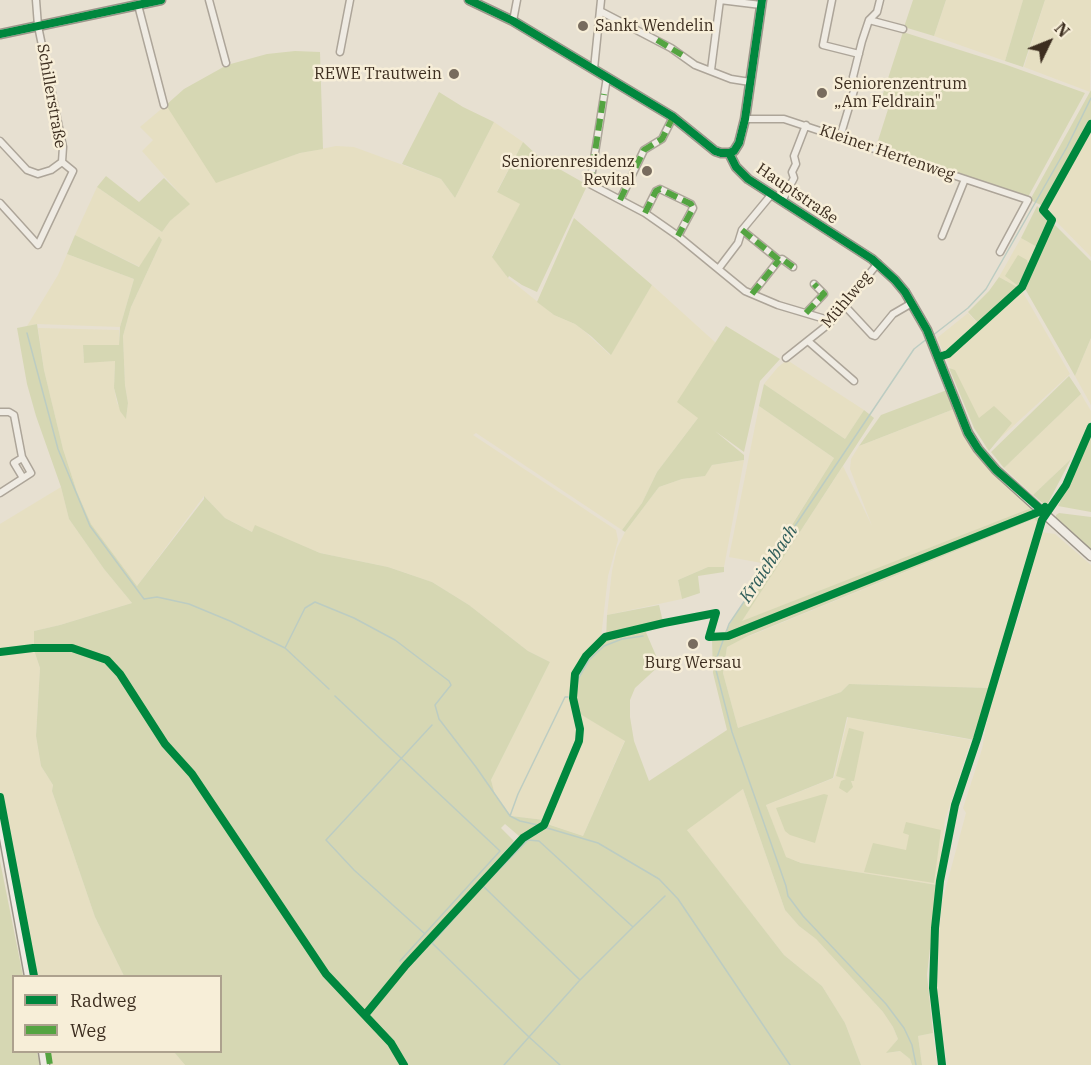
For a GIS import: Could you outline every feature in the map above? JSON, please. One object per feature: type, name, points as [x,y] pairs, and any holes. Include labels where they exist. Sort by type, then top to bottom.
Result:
[{"type":"street","name":"Schillerstraße","points":[[0,141],[27,170],[38,174],[51,170],[62,162],[63,147],[38,26],[36,0]]},
{"type":"street","points":[[0,34],[160,0]]},
{"type":"street","points":[[209,0],[226,63]]},
{"type":"street","points":[[340,52],[350,0]]},
{"type":"street","points":[[469,0],[513,21],[607,76],[673,117],[715,151],[729,153],[734,151],[739,143],[761,2],[720,0],[711,70]]},
{"type":"street","points":[[513,21],[517,0]]},
{"type":"street","points":[[594,69],[601,0]]},
{"type":"street","points":[[832,0],[823,45],[859,54]]},
{"type":"street","points":[[840,137],[856,84],[853,77],[859,54],[869,20],[877,12],[880,0]]},
{"type":"street","points":[[138,5],[164,105]]},
{"type":"street","points":[[600,11],[671,48],[695,65],[731,79],[750,82]]},
{"type":"street","points":[[869,20],[903,29]]},
{"type":"street","points":[[607,76],[590,184],[645,213],[752,294],[778,305],[825,319],[830,323]]},
{"type":"street","points":[[620,200],[644,150],[662,139],[673,117]]},
{"type":"street","name":"Kleiner Hertenweg","points":[[744,119],[781,118],[806,125],[1028,200],[1000,252]]},
{"type":"street","points":[[782,201],[794,178],[792,172],[796,164],[794,156],[806,125]]},
{"type":"street","name":"Hauptstraße","points":[[729,153],[736,166],[748,179],[878,263],[895,279],[912,303],[935,345],[965,425],[978,449],[996,470],[1091,556]]},
{"type":"street","points":[[0,203],[38,245],[73,171],[62,162]]},
{"type":"street","points":[[942,236],[965,179]]},
{"type":"street","points":[[645,213],[656,191],[660,189],[691,204],[693,208],[678,236]]},
{"type":"street","points":[[719,268],[738,243],[742,230],[771,195]]},
{"type":"street","points":[[742,230],[779,260],[782,259],[793,267]]},
{"type":"street","points":[[752,294],[779,260]]},
{"type":"street","name":"Mühlweg","points":[[786,358],[830,323],[878,263]]},
{"type":"street","points":[[806,313],[824,294],[814,284]]},
{"type":"street","points":[[845,306],[875,336],[897,311],[912,303]]},
{"type":"street","points":[[808,341],[854,381]]},
{"type":"street","points":[[0,412],[9,412],[14,415],[22,458],[31,473],[0,493]]},
{"type":"street","points":[[0,816],[29,975]]},
{"type":"shaded area","points":[[946,0],[1023,0],[1005,61],[934,36]]},
{"type":"shaded area","points":[[1045,0],[1091,0],[1090,92],[1024,67]]},
{"type":"shaded area","points":[[166,105],[268,164],[300,153],[336,146],[354,147],[441,179],[455,198],[494,122],[523,142],[497,191],[521,204],[492,256],[508,278],[554,315],[583,330],[610,355],[652,285],[716,343],[704,363],[698,418],[657,472],[642,503],[622,530],[476,433],[473,435],[616,530],[618,540],[608,576],[601,638],[580,662],[570,690],[578,737],[544,820],[511,816],[495,795],[491,780],[550,662],[528,651],[469,605],[432,582],[388,567],[320,553],[256,526],[252,532],[225,518],[204,496],[137,586],[91,524],[77,492],[63,449],[44,370],[38,328],[119,330],[119,345],[83,345],[84,362],[115,361],[114,388],[117,403],[126,418],[128,403],[123,336],[131,307],[162,240],[159,236],[140,267],[75,235],[97,187],[162,232],[170,221],[189,204],[142,151],[153,140],[140,127]]},
{"type":"shaded area","points":[[1091,125],[1091,257],[1049,214],[1048,207]]},
{"type":"shaded area","points":[[1021,238],[1037,247],[1019,288],[999,277]]},
{"type":"shaded area","points":[[67,254],[134,279],[120,327],[37,324],[27,326],[58,275]]},
{"type":"shaded area","points":[[1021,289],[1070,374],[987,450],[937,338],[968,313],[981,327]]},
{"type":"shaded area","points":[[1091,338],[1091,405],[1075,376]]},
{"type":"shaded area","points":[[787,360],[864,410],[845,439],[764,384]]},
{"type":"shaded area","points":[[1081,394],[1091,411],[1091,420],[1080,448],[1033,495],[1004,468]]},
{"type":"shaded area","points":[[759,406],[834,458],[767,564],[729,557]]},
{"type":"shaded area","points":[[954,409],[974,453],[1031,508],[741,622],[843,466],[872,526],[850,469],[851,459],[859,446]]},
{"type":"shaded area","points":[[744,460],[724,567],[708,567],[678,580],[682,599],[607,615],[617,548],[625,532],[659,487],[682,479],[704,476],[712,465]]},
{"type":"shaded area","points":[[61,487],[69,519],[104,569],[132,603],[34,631],[34,650],[40,668],[36,736],[41,766],[53,785],[52,791],[95,917],[124,975],[36,975],[0,790],[0,524]]},
{"type":"shaded area","points":[[1035,519],[1039,523],[1038,531],[990,688],[849,684],[841,692],[738,728],[723,673],[727,647]]},
{"type":"shaded area","points":[[1041,532],[1055,534],[1091,565],[1091,1065],[947,1065],[937,992],[942,902],[966,813],[963,808],[982,749],[988,715],[1027,589]]},
{"type":"shaded area","points":[[580,714],[625,740],[583,836],[547,824],[580,744],[582,735]]},
{"type":"shaded area","points":[[848,717],[971,740],[945,820],[937,885],[801,863],[785,857],[766,805],[834,778]]},
{"type":"shaded area","points":[[743,789],[785,910],[799,926],[816,939],[883,1012],[898,1039],[887,1053],[900,1051],[910,1059],[912,1065],[861,1065],[845,1023],[822,986],[784,955],[686,829]]},
{"type":"shaded area","points":[[933,1033],[937,1065],[922,1065],[918,1036]]},
{"type":"shaded area","points":[[49,1053],[175,1053],[185,1065],[51,1065]]},
{"type":"green space","points":[[913,0],[946,0],[934,36],[904,27]]},
{"type":"green space","points":[[1023,0],[1045,0],[1023,67],[1005,61]]},
{"type":"green space","points":[[903,32],[1085,93],[1028,197],[876,147],[890,103],[881,100]]},
{"type":"green space","points":[[295,51],[320,52],[323,149],[300,153],[216,183],[166,105],[184,89],[227,65],[267,54]]},
{"type":"green space","points":[[1091,90],[1091,119],[1043,206],[1030,200]]},
{"type":"green space","points":[[439,92],[494,122],[455,198],[441,179],[402,164]]},
{"type":"green space","points":[[523,142],[540,158],[584,183],[586,188],[537,292],[509,276],[508,278],[492,257],[520,204],[497,192]]},
{"type":"green space","points":[[106,176],[139,202],[164,178],[190,204],[170,221],[162,232],[97,187]]},
{"type":"green space","points":[[1037,206],[1047,215],[1049,221],[1037,247],[1021,238]]},
{"type":"green space","points":[[574,218],[652,285],[611,355],[575,324],[554,315],[537,302]]},
{"type":"green space","points":[[1053,223],[1091,261],[1091,338],[1075,376],[1024,287]]},
{"type":"green space","points":[[75,235],[139,267],[159,236],[162,240],[131,307],[123,336],[128,403],[126,419],[120,411],[114,388],[115,361],[84,363],[83,345],[119,345],[120,327],[134,279],[67,254]]},
{"type":"green space","points":[[1018,255],[1027,260],[1029,267],[1020,285],[1005,276]]},
{"type":"green space","points":[[999,277],[1019,288],[979,324],[968,312]]},
{"type":"green space","points":[[37,324],[44,370],[63,449],[77,492],[91,524],[137,586],[204,496],[225,518],[252,532],[255,525],[320,553],[388,567],[432,582],[469,605],[528,651],[550,662],[491,780],[495,795],[511,816],[544,820],[539,828],[529,830],[519,836],[505,824],[501,828],[514,841],[403,964],[408,969],[523,843],[540,833],[547,824],[583,836],[625,741],[580,714],[574,695],[574,682],[581,664],[594,649],[606,640],[607,615],[659,605],[664,626],[645,630],[660,665],[635,688],[630,700],[634,741],[649,781],[727,730],[713,673],[712,639],[714,635],[723,635],[834,458],[759,406],[764,384],[845,439],[864,410],[874,418],[742,621],[1031,508],[1033,515],[1039,518],[1039,523],[1034,519],[748,636],[727,647],[723,673],[738,728],[841,692],[849,684],[990,688],[975,740],[847,717],[833,778],[766,805],[786,857],[801,863],[937,885],[927,975],[933,1033],[918,1036],[922,1065],[912,1065],[910,1059],[900,1051],[886,1053],[898,1039],[883,1012],[816,939],[799,926],[785,910],[743,789],[687,830],[784,955],[822,986],[845,1023],[861,1065],[185,1065],[175,1053],[222,1053],[222,975],[124,975],[95,917],[52,791],[53,785],[41,766],[36,736],[40,668],[34,650],[34,631],[132,603],[104,569],[69,519],[61,487],[27,384],[17,328]]},
{"type":"green space","points":[[726,326],[780,359],[760,381],[744,452],[715,431],[744,455],[744,460],[712,465],[705,476],[682,479],[659,487],[625,532],[622,530],[642,503],[657,472],[698,418],[677,402]]},
{"type":"green space","points":[[949,368],[955,370],[979,418],[994,406],[1012,423],[989,451],[974,428]]},
{"type":"green space","points":[[1069,376],[1081,394],[1004,468],[991,452]]},
{"type":"green space","points":[[947,390],[954,409],[859,446],[881,415]]},
{"type":"green space","points":[[1091,433],[1091,512],[1058,506],[1079,463]]},
{"type":"green space","points":[[1071,459],[1047,505],[1046,506],[1033,495]]},
{"type":"green space","points":[[1059,513],[1091,517],[1091,551],[1056,518]]},
{"type":"green space","points":[[708,567],[724,567],[724,572],[698,576],[700,593],[682,599],[678,580]]},
{"type":"green space","points":[[849,728],[864,732],[854,781],[851,781],[853,787],[847,793],[839,788],[841,781],[846,779],[836,776]]},
{"type":"green space","points":[[824,794],[828,795],[815,843],[790,835],[785,831],[776,808]]},
{"type":"green space","points":[[906,822],[941,830],[934,883],[864,872],[873,843],[906,850],[909,835],[903,833]]},
{"type":"green space","points":[[0,861],[23,975],[12,975],[12,1053],[37,1053],[40,1065],[0,1065]]},
{"type":"waterway","name":"Kraichbach","points":[[932,336],[968,308],[986,289],[1067,147],[1091,98]]},
{"type":"waterway","points":[[27,333],[58,449],[90,526],[144,599],[157,597],[189,604],[285,648]]},
{"type":"waterway","name":"Kraichbach","points":[[916,1065],[912,1045],[904,1028],[886,1004],[803,916],[788,896],[732,732],[716,670],[716,660],[729,624],[914,349],[928,338]]},
{"type":"waterway","points":[[329,689],[285,648],[305,608],[315,602],[354,618],[395,640],[449,681],[451,685],[435,705],[439,719],[510,816]]},
{"type":"waterway","points":[[576,695],[578,679],[589,660],[604,646],[622,639],[643,636]]},
{"type":"waterway","points":[[335,696],[500,851],[400,961]]},
{"type":"waterway","points":[[538,825],[510,816],[518,794],[565,697],[568,697]]},
{"type":"waterway","points":[[425,934],[354,870],[326,840],[432,725]]},
{"type":"waterway","points":[[547,828],[598,843],[659,879],[678,899],[790,1065]]},
{"type":"waterway","points":[[483,886],[580,980],[633,927],[539,841],[528,840],[483,886],[432,943],[529,1037],[504,1065]]},
{"type":"waterway","points":[[633,927],[665,896]]},
{"type":"waterway","points":[[560,1065],[529,1037],[579,981]]},
{"type":"marked path","points":[[657,40],[682,55]]},
{"type":"marked path","points":[[590,184],[604,94]]},
{"type":"marked path","points":[[620,200],[644,150],[662,139],[673,117]]},
{"type":"marked path","points":[[645,213],[656,191],[660,189],[691,204],[693,208],[678,236]]},
{"type":"marked path","points":[[742,230],[779,260],[782,259],[793,267]]},
{"type":"marked path","points":[[752,294],[779,260]]},
{"type":"marked path","points":[[806,313],[824,294],[814,284]]},
{"type":"marked path","points":[[48,1053],[50,1065]]},
{"type":"cycle path","points":[[0,34],[161,0]]},
{"type":"cycle path","points":[[469,0],[513,21],[673,117],[715,151],[729,153]]},
{"type":"cycle path","points":[[729,153],[734,151],[739,143],[745,119],[762,0]]},
{"type":"cycle path","points":[[939,357],[948,354],[1022,287],[1052,220],[1043,210],[1091,124]]},
{"type":"cycle path","points":[[729,153],[736,167],[748,179],[872,259],[895,280],[905,292],[927,330],[968,433],[978,449],[996,470],[1046,514]]},
{"type":"cycle path","points":[[942,1065],[933,988],[935,928],[940,881],[955,805],[1042,520],[1066,485],[1091,427]]},
{"type":"cycle path","points":[[365,1015],[406,965],[523,838],[544,825],[579,741],[580,729],[573,698],[575,674],[586,656],[605,637],[716,613],[709,637],[728,636],[1041,511],[1045,507]]},
{"type":"cycle path","points":[[0,652],[33,648],[72,648],[107,660],[120,674],[165,744],[192,774],[326,974],[391,1043],[404,1065]]},
{"type":"cycle path","points":[[0,797],[34,975]]},
{"type":"place","name":"Sankt Wendelin","points":[[583,26]]},
{"type":"place","name":"REWE Trautwein","points":[[454,74]]},
{"type":"place","name":"Seniorenzentrum „Am Feldrain\"","points":[[822,93]]},
{"type":"place","name":"Seniorenresidenz Revital","points":[[647,171]]},
{"type":"place","name":"Burg Wersau","points":[[693,644]]}]
